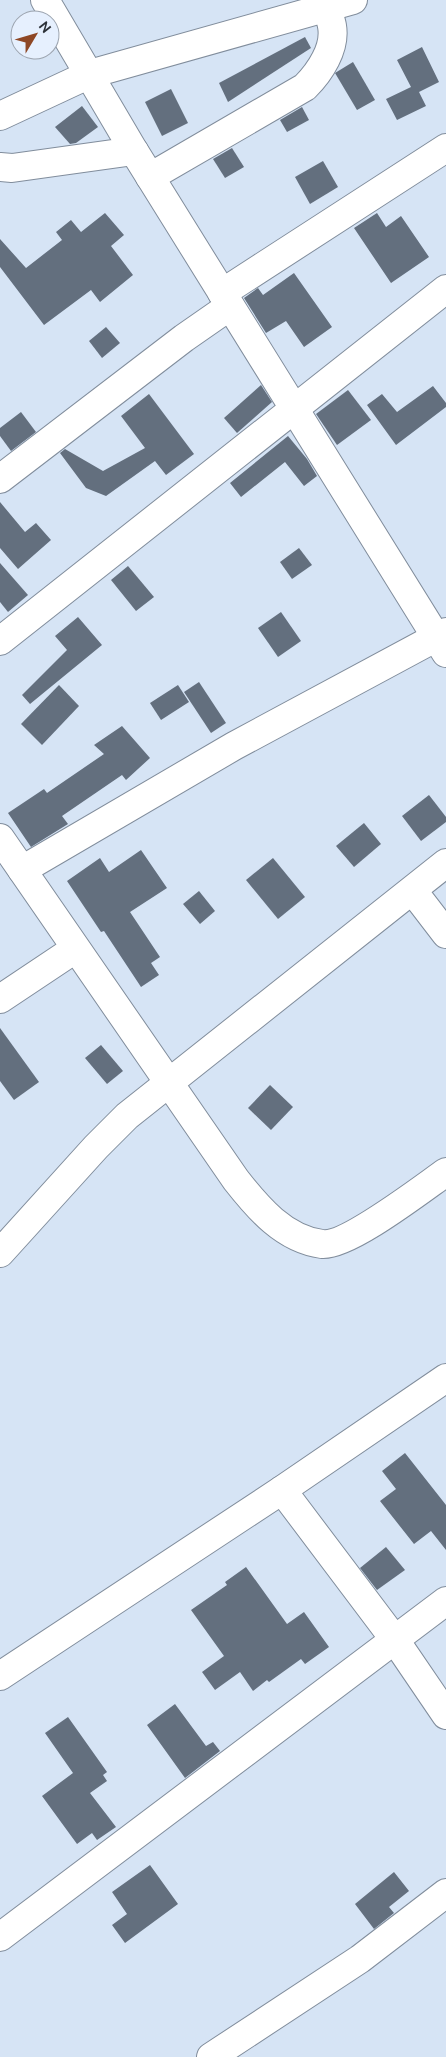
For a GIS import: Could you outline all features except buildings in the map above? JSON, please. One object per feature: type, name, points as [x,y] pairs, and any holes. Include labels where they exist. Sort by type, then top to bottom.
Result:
[{"type":"street","points":[[22,870],[234,746],[443,640],[226,300],[134,151],[45,0]]},
{"type":"street","points":[[0,116],[90,74],[345,2]]},
{"type":"street","points":[[150,177],[305,87],[314,78],[325,60],[331,43],[333,28],[345,2]]},
{"type":"street","points":[[0,479],[177,343],[226,300],[446,148]]},
{"type":"street","points":[[0,167],[12,168],[134,151]]},
{"type":"street","points":[[0,641],[446,289]]},
{"type":"street","points":[[0,838],[236,1180],[256,1205],[290,1234],[324,1244],[358,1233],[446,1172]]},
{"type":"street","points":[[0,1253],[96,1147],[127,1116],[167,1082],[413,891],[446,863]]},
{"type":"street","points":[[413,891],[446,934]]},
{"type":"street","points":[[0,999],[75,949]]},
{"type":"street","points":[[0,1676],[282,1490],[446,1378]]},
{"type":"street","points":[[282,1490],[395,1640],[446,1715]]},
{"type":"street","points":[[0,1937],[446,1601]]},
{"type":"street","points":[[211,2057],[360,1959],[446,1893]]}]
